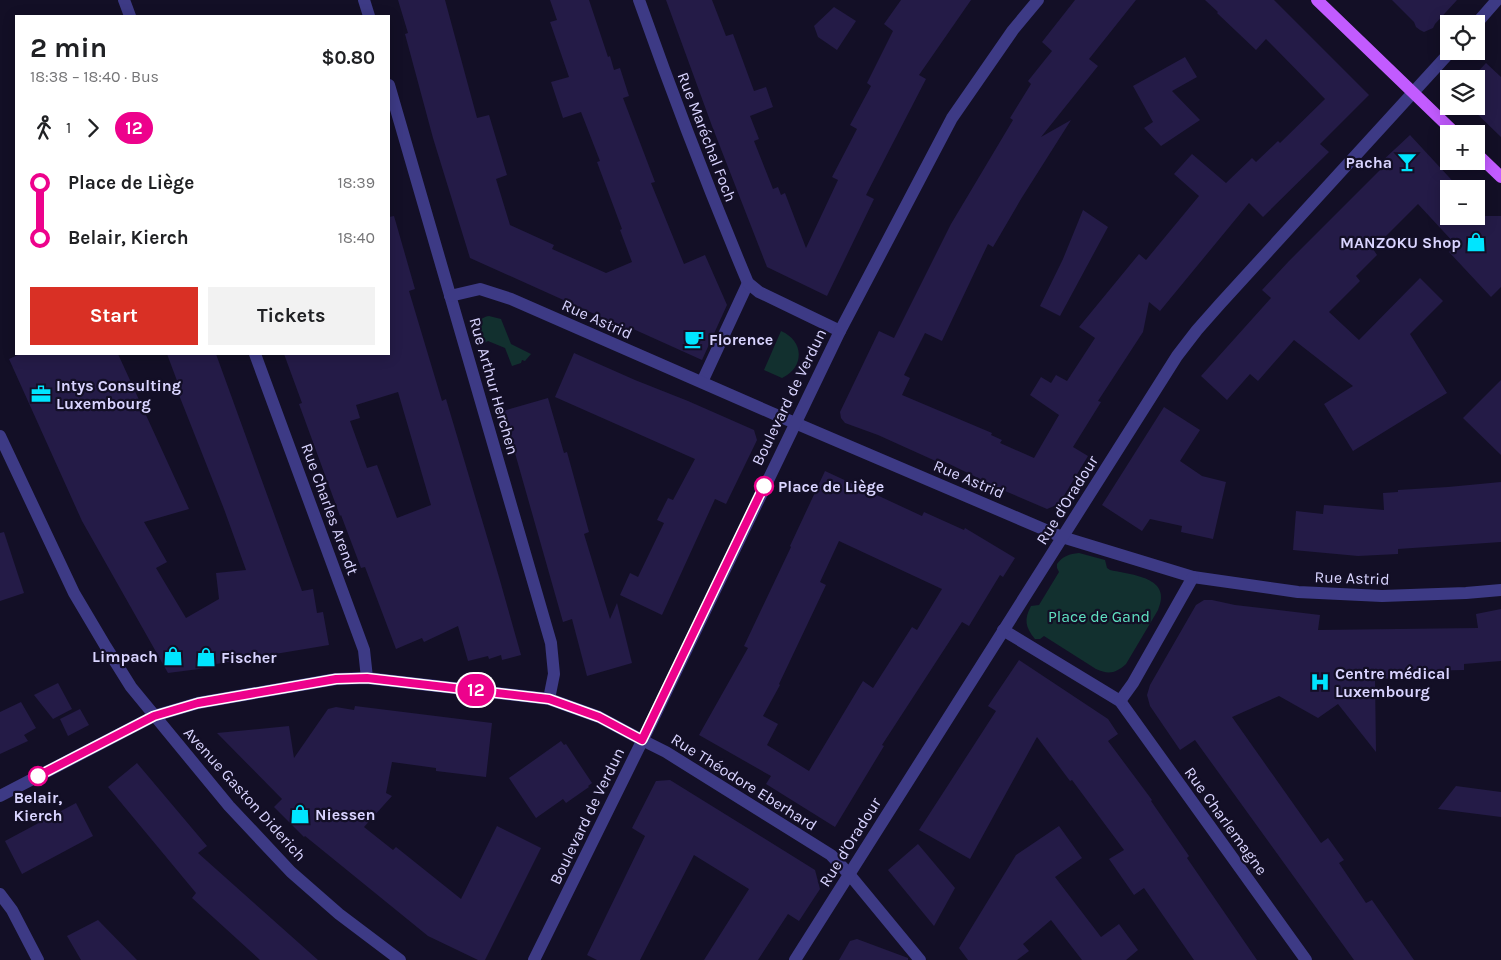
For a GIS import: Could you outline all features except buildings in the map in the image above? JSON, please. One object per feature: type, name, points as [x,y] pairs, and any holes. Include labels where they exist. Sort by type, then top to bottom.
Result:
[{"type":"main road","points":[[1317,0],[1447,125]]},
{"type":"main road","points":[[1485,162],[1501,177]]},
{"type":"street","points":[[124,0],[130,15]]},
{"type":"street","points":[[364,0],[369,15]]},
{"type":"street","name":"Rue Maréchal Foch","points":[[639,0],[703,175],[748,283]]},
{"type":"street","name":"Boulevard de Verdun","points":[[534,960],[840,331],[952,118],[1013,30],[1038,0]]},
{"type":"street","points":[[1484,15],[1497,0]]},
{"type":"street","name":"Rue d'Oradour","points":[[795,960],[1177,356],[1197,330],[1443,60]]},
{"type":"street","name":"Rue Arthur Herchen","points":[[390,87],[551,642],[554,674],[549,699]]},
{"type":"street","points":[[702,382],[748,283],[759,292],[840,331]]},
{"type":"street","name":"Rue Astrid","points":[[450,296],[480,288],[511,299],[1062,537],[1193,578],[1298,592],[1382,596],[1501,590]]},
{"type":"street","name":"Rue Charles Arendt","points":[[255,355],[364,650],[367,678]]},
{"type":"street","name":"Avenue Gaston Diderich","points":[[0,436],[74,592],[131,686],[229,806],[291,872],[339,914],[400,960]]},
{"type":"street","points":[[1120,701],[1134,683],[1193,578]]},
{"type":"street","name":"Rue Charlemagne","points":[[1003,630],[1120,701],[1306,960]]},
{"type":"street","name":"Rue Théodore Eberhard","points":[[0,796],[154,716],[198,703],[336,679],[367,678],[549,699],[599,717],[666,752],[831,855],[920,960]]},
{"type":"street","points":[[0,894],[12,910],[38,960]]},
{"type":"green space","points":[[489,316],[501,319],[511,344],[531,354],[525,361],[522,360],[521,363],[512,366],[505,348],[488,341],[484,343],[479,330],[479,323],[480,320]]},
{"type":"green space","points":[[781,331],[789,335],[794,341],[799,354],[795,367],[782,378],[764,370]]},
{"type":"green space","name":"Place de Gand","points":[[1079,553],[1105,560],[1107,568],[1110,570],[1139,576],[1148,580],[1155,584],[1160,591],[1161,599],[1158,610],[1126,664],[1112,672],[1096,669],[1044,636],[1040,639],[1035,639],[1027,627],[1031,606],[1039,605],[1059,572],[1057,564],[1066,556]]},
{"type":"bus line","name":"12","points":[[38,776],[154,716],[198,703],[336,679],[367,678],[549,699],[599,717],[642,740],[764,486]]},
{"type":"place","name":"Pacha","points":[[1407,162]]},
{"type":"place","name":"MANZOKU Shop","points":[[1476,242]]},
{"type":"place","name":"Florence","points":[[694,339]]},
{"type":"place","name":"Intys Consulting Luxembourg","points":[[41,394]]},
{"type":"place","name":"Place de Liège","points":[[764,486]]},
{"type":"place","name":"Limpach","points":[[173,656]]},
{"type":"place","name":"Fischer","points":[[206,657]]},
{"type":"place","name":"Centre médical Luxembourg","points":[[1320,682]]},
{"type":"place","name":"Belair, Kierch","points":[[38,776]]},
{"type":"place","name":"Niessen","points":[[300,814]]}]
